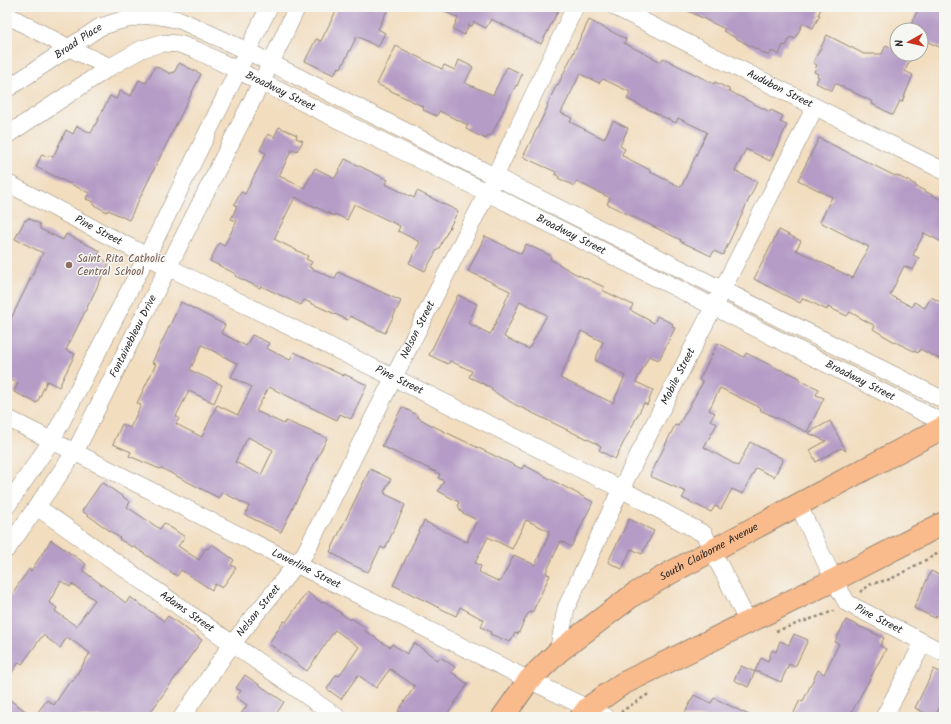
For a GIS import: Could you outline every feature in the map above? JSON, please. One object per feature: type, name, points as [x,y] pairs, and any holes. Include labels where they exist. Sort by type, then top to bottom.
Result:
[{"type":"main road","name":"South Claiborne Avenue","points":[[503,717],[529,680],[558,652],[633,595],[670,573],[944,427]]},
{"type":"main road","points":[[592,714],[622,684],[834,580],[944,523]]},
{"type":"street","points":[[7,506],[52,440],[147,256],[269,7]]},
{"type":"street","name":"Fontainebleau Drive","points":[[7,549],[75,452],[271,63],[297,7]]},
{"type":"street","name":"Nelson Street","points":[[182,717],[232,644],[305,553],[495,176],[576,7]]},
{"type":"street","name":"Audubon Street","points":[[615,7],[944,171]]},
{"type":"street","name":"Broad Place","points":[[7,89],[100,27],[151,11],[180,20],[247,51]]},
{"type":"street","points":[[7,15],[110,67]]},
{"type":"street","name":"Broadway Street","points":[[110,67],[128,56],[162,43],[179,44],[196,50],[487,192],[944,423]]},
{"type":"street","name":"Broadway Street","points":[[247,51],[944,400]]},
{"type":"street","points":[[7,135],[110,67]]},
{"type":"street","name":"Mobile Street","points":[[558,652],[566,608],[621,489],[815,107]]},
{"type":"street","name":"Pine Street","points":[[7,183],[168,267],[621,489],[704,534],[748,622]]},
{"type":"street","name":"Lowerline Street","points":[[7,418],[529,680],[592,714]]},
{"type":"street","name":"Pine Street","points":[[798,504],[834,580],[848,603],[944,653]]},
{"type":"street","name":"Adams Street","points":[[37,507],[337,717]]},
{"type":"street","points":[[884,717],[923,643]]},
{"type":"path","points":[[856,595],[872,584],[891,579],[944,550]]},
{"type":"building","points":[[338,7],[389,7],[378,29],[385,33],[378,47],[357,36],[341,68],[338,67],[334,75],[305,61],[316,39],[321,41]]},
{"type":"building","points":[[436,7],[560,7],[541,44],[491,19],[486,28],[474,22],[472,26],[469,25],[464,35],[453,29],[458,18]]},
{"type":"building","points":[[680,7],[822,7],[818,15],[820,15],[813,28],[803,23],[795,39],[790,37],[786,46],[783,45],[779,55],[772,51],[769,56],[723,31],[725,29]]},
{"type":"building","points":[[919,7],[944,7],[944,49],[929,42],[929,22],[912,22]]},
{"type":"building","points":[[589,20],[626,39],[624,43],[661,62],[663,58],[714,84],[715,82],[729,89],[729,91],[770,112],[771,110],[783,116],[780,122],[787,125],[770,161],[746,149],[735,171],[757,182],[723,255],[714,251],[711,256],[680,241],[681,240],[607,204],[610,198],[576,181],[574,186],[558,178],[559,176],[555,174],[556,172],[523,157],[557,84],[558,85]],"holes":[[[580,74],[599,83],[603,79],[630,92],[627,99],[676,123],[678,118],[707,132],[681,187],[650,172],[650,170],[623,156],[622,154],[625,149],[620,146],[628,128],[613,121],[604,139],[570,122],[572,118],[561,113]]]},
{"type":"building","points":[[827,35],[864,54],[882,54],[886,45],[889,47],[889,62],[909,62],[905,71],[913,75],[902,102],[900,101],[893,115],[872,104],[873,102],[835,83],[832,91],[816,83],[819,77],[817,76],[818,74],[814,72],[817,65],[813,63]]},
{"type":"building","points":[[396,46],[442,69],[444,65],[455,70],[459,60],[473,67],[465,83],[493,95],[507,67],[522,74],[491,136],[488,135],[486,139],[466,129],[468,125],[439,111],[437,116],[423,110],[424,107],[377,84]]},
{"type":"building","points":[[179,63],[201,74],[129,220],[108,210],[107,212],[92,204],[94,202],[86,199],[89,193],[36,167],[42,154],[48,157],[49,155],[53,157],[66,130],[73,134],[77,126],[91,133],[110,96],[116,99],[120,91],[131,96],[139,80],[146,83],[155,66],[171,74],[172,72],[174,73]]},
{"type":"building","points":[[279,127],[297,135],[296,138],[303,141],[297,151],[292,149],[279,176],[304,188],[315,168],[335,178],[345,159],[388,180],[385,184],[414,198],[417,191],[458,211],[438,250],[425,271],[409,263],[420,242],[398,231],[400,226],[354,204],[347,220],[335,214],[334,216],[295,197],[274,239],[308,256],[306,259],[312,262],[309,267],[335,279],[338,272],[401,301],[385,333],[350,316],[348,320],[304,300],[301,305],[261,286],[260,288],[235,276],[236,274],[210,261],[219,243],[224,246],[237,221],[231,219],[237,206],[234,205],[241,192],[245,194],[266,153],[260,150],[268,134],[274,137]]},
{"type":"building","points":[[819,138],[916,185],[915,186],[944,201],[944,243],[924,233],[913,255],[919,258],[913,270],[904,266],[890,295],[912,307],[914,302],[925,308],[931,297],[944,304],[944,361],[920,349],[918,353],[893,341],[873,329],[875,326],[850,312],[847,316],[828,307],[827,310],[803,298],[800,303],[754,279],[779,230],[801,241],[796,250],[853,278],[869,247],[820,222],[832,197],[798,180]]},
{"type":"building","points":[[28,218],[40,224],[40,229],[63,240],[66,234],[100,251],[97,257],[109,263],[66,350],[75,354],[59,387],[47,381],[37,403],[14,392],[18,383],[7,378],[7,327],[43,253],[15,239],[25,220],[26,221]]},
{"type":"building","points":[[485,236],[521,254],[526,244],[551,256],[550,259],[574,273],[604,287],[602,290],[633,305],[630,310],[654,323],[657,316],[673,324],[672,326],[675,328],[659,360],[649,356],[636,382],[653,390],[647,405],[644,403],[615,459],[599,450],[601,446],[514,404],[491,390],[492,388],[469,377],[472,371],[450,361],[448,364],[429,355],[458,295],[477,304],[468,323],[490,334],[492,331],[510,291],[468,271]],"holes":[[[520,301],[547,315],[529,349],[504,337]],[[581,331],[603,342],[595,360],[625,376],[613,403],[560,378]]]},
{"type":"building","points":[[181,302],[225,325],[221,333],[246,346],[252,335],[269,343],[266,348],[290,360],[294,352],[344,376],[344,374],[367,385],[351,419],[340,414],[337,420],[269,387],[256,411],[284,424],[286,421],[327,438],[281,532],[245,515],[249,506],[222,492],[219,498],[161,468],[160,469],[129,456],[131,452],[113,444],[122,424],[130,428],[141,405],[137,403],[156,364],[152,363]],"holes":[[[202,345],[238,364],[231,377],[252,387],[238,415],[217,405],[202,437],[176,424],[179,418],[176,416],[189,391],[214,403],[222,385],[190,370]],[[248,437],[273,450],[261,475],[235,462]]]},
{"type":"building","points":[[718,343],[744,357],[746,353],[800,378],[799,380],[819,389],[816,395],[824,398],[807,432],[760,410],[761,408],[720,388],[709,410],[715,413],[710,420],[717,424],[704,447],[738,466],[750,442],[783,459],[774,477],[756,468],[743,494],[732,489],[721,509],[715,506],[711,512],[682,498],[686,492],[650,476],[675,425],[678,426],[703,382],[699,380]]},
{"type":"building","points":[[402,407],[433,426],[522,469],[524,465],[593,502],[571,547],[561,541],[546,572],[550,575],[532,613],[530,612],[527,615],[518,634],[515,633],[510,642],[490,634],[491,632],[481,627],[484,620],[460,607],[456,616],[393,585],[424,521],[468,542],[477,520],[461,512],[458,505],[459,502],[438,491],[444,481],[438,478],[440,474],[382,446]],"holes":[[[526,520],[549,531],[549,535],[535,565],[514,555],[500,582],[479,572],[481,566],[475,563],[488,537],[512,549]]]},
{"type":"building","points":[[830,421],[846,451],[841,448],[816,462],[810,450],[826,441],[808,433]]},
{"type":"building","points":[[370,469],[391,479],[384,492],[386,493],[385,494],[405,505],[385,549],[381,547],[368,572],[344,561],[330,552]]},
{"type":"building","points":[[102,482],[130,502],[127,507],[160,529],[164,523],[185,537],[178,546],[199,560],[206,548],[208,549],[212,544],[234,560],[231,565],[236,568],[222,588],[215,584],[212,590],[181,570],[177,576],[133,546],[132,547],[119,539],[120,538],[82,511]]},
{"type":"building","points":[[629,519],[654,531],[642,554],[631,549],[622,569],[608,562]]},
{"type":"building","points":[[51,540],[86,564],[82,570],[126,603],[130,597],[164,621],[168,616],[202,640],[147,717],[34,717],[47,700],[54,705],[70,681],[72,682],[90,653],[67,637],[60,648],[43,635],[22,664],[19,662],[7,680],[7,601],[29,569],[31,571]],"holes":[[[61,581],[70,587],[72,584],[95,600],[76,626],[55,611],[57,608],[49,602]]]},
{"type":"building","points":[[931,571],[944,577],[944,619],[936,615],[935,618],[914,608]]},
{"type":"building","points":[[307,592],[322,603],[324,601],[350,620],[351,618],[366,628],[364,630],[386,645],[390,647],[392,644],[407,654],[414,643],[438,660],[440,657],[455,667],[451,672],[468,684],[445,717],[407,717],[398,711],[415,686],[390,669],[376,688],[358,675],[341,699],[327,689],[336,675],[339,676],[359,647],[335,630],[307,671],[269,644],[284,621],[286,622]]},
{"type":"building","points":[[846,620],[884,638],[880,646],[886,649],[849,717],[792,717],[800,700],[803,701],[818,670],[824,674],[839,644],[835,642]]},
{"type":"building","points":[[794,634],[808,640],[795,667],[789,664],[781,682],[755,671],[761,658],[768,661],[772,650],[776,652],[780,641],[789,645]]},
{"type":"building","points":[[741,666],[755,672],[748,687],[734,680]]},
{"type":"building","points":[[934,669],[944,674],[944,698],[935,717],[933,717],[915,708]]},
{"type":"building","points":[[245,675],[284,702],[274,717],[239,717],[247,705],[236,697],[241,691],[236,688]]},
{"type":"building","points":[[694,695],[711,703],[714,698],[753,717],[683,717]]},
{"type":"building","points":[[7,698],[34,717],[7,717]]},
{"type":"place","name":"Saint Rita Catholic Central School","points":[[69,265]]}]
